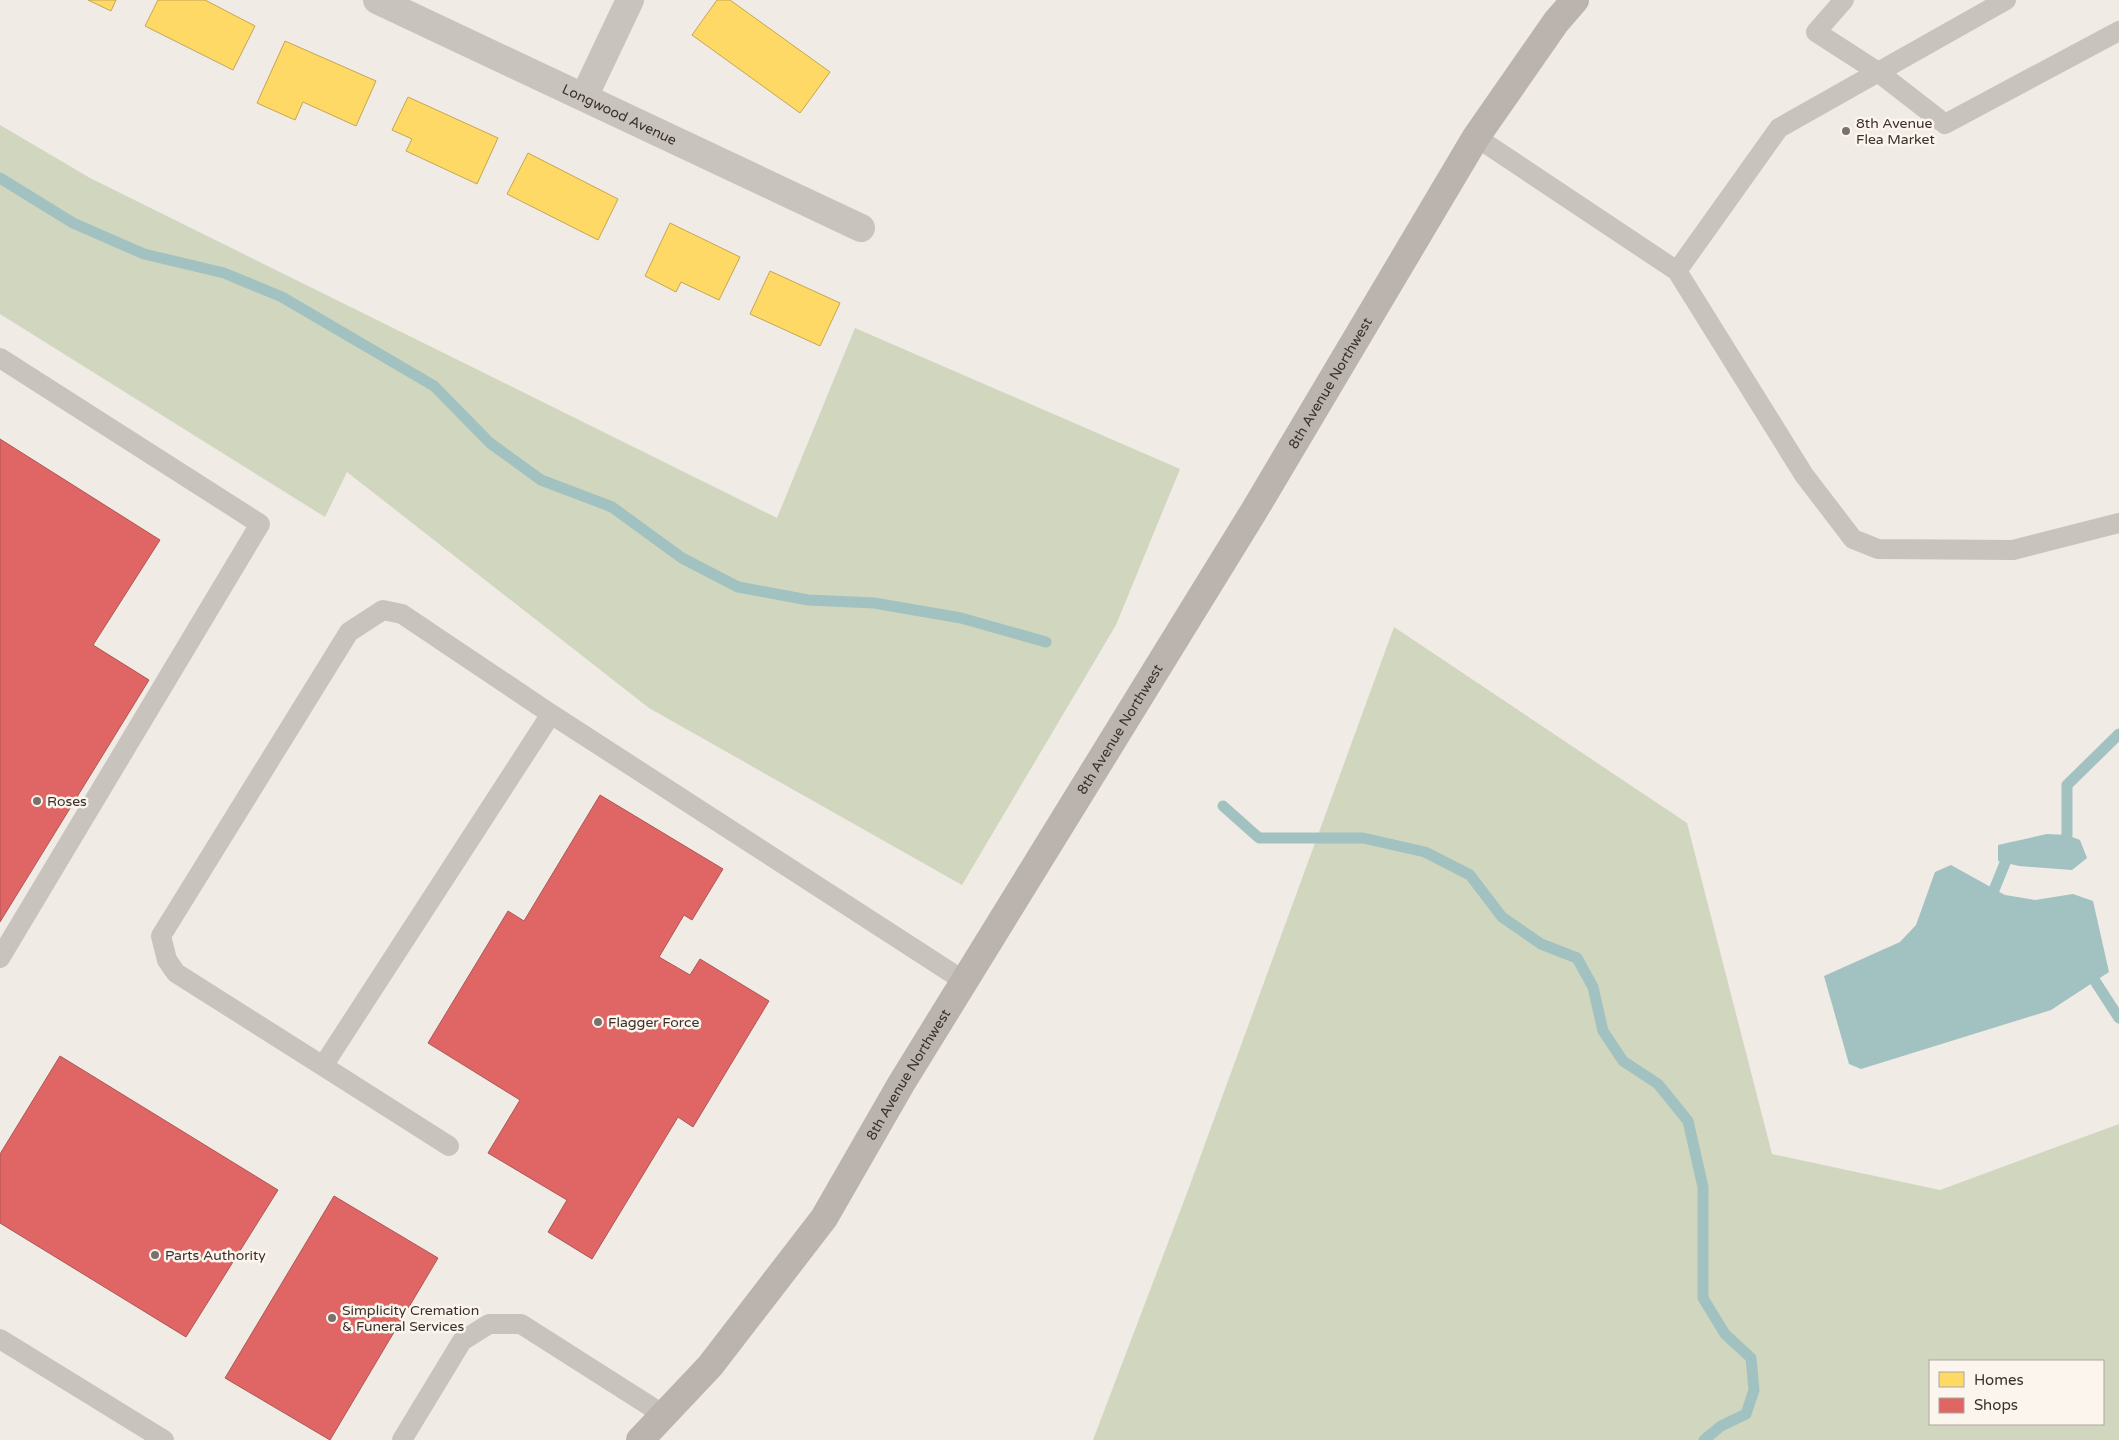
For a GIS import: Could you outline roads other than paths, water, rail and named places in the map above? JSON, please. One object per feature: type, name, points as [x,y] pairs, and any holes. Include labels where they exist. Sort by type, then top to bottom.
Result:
[{"type":"street","name":"Longwood Avenue","points":[[377,0],[861,228]]},
{"type":"street","points":[[584,97],[630,0]]},
{"type":"street","name":"8th Avenue Northwest","points":[[640,1440],[710,1366],[824,1218],[901,1084],[1254,510],[1476,137],[1556,22],[1575,0]]},
{"type":"lane","points":[[1844,0],[1816,32],[1878,72],[1945,124],[2119,31]]},
{"type":"lane","points":[[1677,271],[1779,128],[2006,0]]},
{"type":"lane","points":[[1476,137],[1677,271],[1804,475],[1853,538],[1878,549],[2013,550],[2119,523]]},
{"type":"lane","points":[[0,358],[260,524],[0,958]]},
{"type":"lane","points":[[449,1146],[176,973],[167,960],[161,936],[350,632],[383,610],[402,614],[551,714],[964,981]]},
{"type":"lane","points":[[322,1066],[551,714]]},
{"type":"lane","points":[[402,1440],[462,1341],[489,1324],[521,1324],[664,1415]]},
{"type":"lane","points":[[0,1339],[164,1440]]},
{"type":"water","points":[[2047,834],[2067,835],[2080,840],[2087,858],[2072,870],[2019,866],[1998,861],[1998,845]]},
{"type":"water","points":[[1951,865],[2005,895],[2035,900],[2073,894],[2093,901],[2109,972],[2051,1010],[1861,1069],[1849,1064],[1824,976],[1900,942],[1916,925],[1935,872]]},
{"type":"waterway","points":[[0,178],[73,223],[144,254],[224,273],[282,297],[434,386],[490,443],[541,480],[612,507],[682,558],[738,587],[808,600],[874,603],[961,618],[1046,642]]},
{"type":"waterway","points":[[2067,835],[2067,785],[2119,734]]},
{"type":"waterway","points":[[1223,806],[1259,838],[1363,838],[1425,852],[1470,875],[1502,917],[1541,944],[1577,958],[1593,987],[1603,1031],[1623,1061],[1658,1084],[1688,1121],[1703,1187],[1703,1298],[1725,1334],[1751,1358],[1754,1390],[1746,1414],[1721,1426],[1704,1440]]},
{"type":"waterway","points":[[1994,890],[2005,863]]},
{"type":"waterway","points":[[2095,981],[2119,1018]]},
{"type":"place","name":"8th Avenue Flea Market","points":[[1846,131]]},
{"type":"place","name":"Roses","points":[[37,801]]},
{"type":"place","name":"Flagger Force","points":[[598,1022]]},
{"type":"place","name":"Parts Authority","points":[[155,1255]]},
{"type":"place","name":"Simplicity Cremation & Funeral Services","points":[[332,1318]]}]
